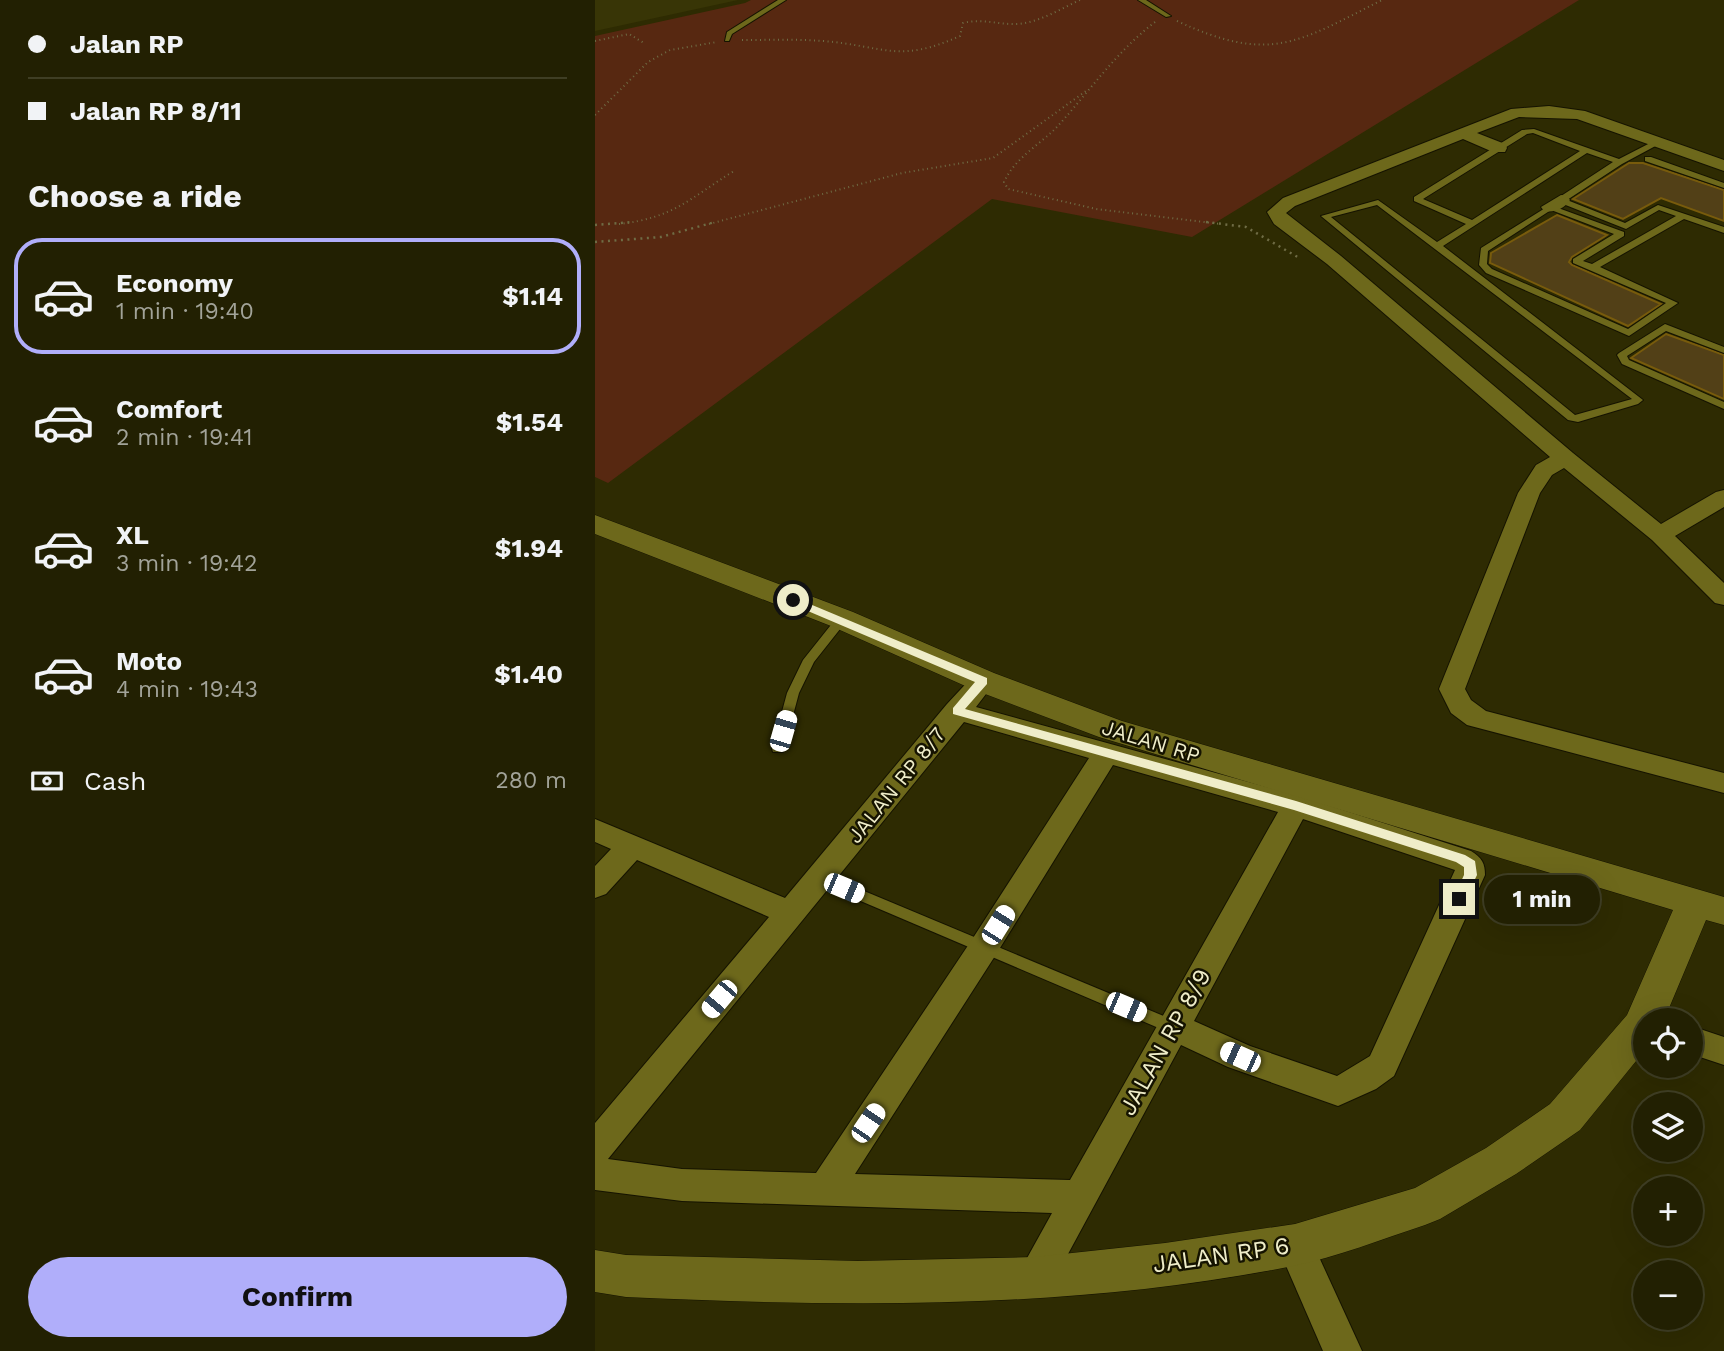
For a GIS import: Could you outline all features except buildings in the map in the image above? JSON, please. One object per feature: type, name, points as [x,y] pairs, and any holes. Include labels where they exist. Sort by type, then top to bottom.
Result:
[{"type":"street","points":[[1724,166],[1579,114],[1517,112],[1289,202],[1276,212],[1280,220],[1334,260],[1565,458],[1660,535],[1724,597]]},
{"type":"street","points":[[1464,134],[1499,148]]},
{"type":"street","points":[[1565,458],[1544,470],[1529,493],[1452,689],[1456,698],[1460,706],[1477,718],[1724,783]]},
{"type":"street","points":[[1660,535],[1724,497]]},
{"type":"street","name":"JALAN RP","points":[[595,524],[842,620],[983,681],[1111,729],[1709,907]]},
{"type":"street","name":"JALAN RP 8/7","points":[[595,1149],[983,681]]},
{"type":"street","points":[[957,711],[1296,806],[1461,859],[1470,865],[1470,875],[1382,1066],[1364,1079],[1338,1091],[1240,1057],[1173,1027]]},
{"type":"street","points":[[825,1189],[984,947],[1106,753]]},
{"type":"street","name":"JALAN RP 8/9","points":[[1035,1278],[1296,806]]},
{"type":"street","points":[[595,830],[790,913]]},
{"type":"street","points":[[595,886],[632,846]]},
{"type":"street","name":"JALAN RP 6","points":[[1653,1008],[1709,907]]},
{"type":"street","name":"JALAN RP 6","points":[[595,1271],[638,1276],[819,1282],[1035,1278],[1165,1264],[1295,1245],[1425,1205],[1501,1161],[1566,1117],[1633,1038]]},
{"type":"street","points":[[1703,1044],[1724,1051]]},
{"type":"street","points":[[595,1174],[682,1185],[1079,1197]]},
{"type":"street","points":[[1295,1245],[1343,1351]]},
{"type":"lane","points":[[727,40],[729,33],[783,0]]},
{"type":"lane","points":[[1141,0],[1168,16]]},
{"type":"lane","points":[[1471,223],[1417,199],[1529,131],[1619,162]]},
{"type":"lane","points":[[1556,203],[1621,234],[1576,261],[1671,301],[1673,305],[1632,332],[1626,332],[1489,271],[1483,265],[1484,250],[1556,203],[1619,162],[1664,146]]},
{"type":"lane","points":[[1664,146],[1648,159],[1724,186]]},
{"type":"lane","points":[[1437,246],[1585,151]]},
{"type":"lane","points":[[1378,202],[1437,246],[1635,397],[1637,400],[1578,419],[1572,418],[1325,216],[1378,202]]},
{"type":"lane","points":[[1556,203],[1626,226],[1658,207],[1724,230]]},
{"type":"lane","points":[[1593,267],[1683,216]]},
{"type":"lane","points":[[1724,350],[1665,327],[1622,355],[1625,362],[1724,406]]},
{"type":"lane","points":[[778,749],[793,693],[809,660],[842,620]]},
{"type":"lane","points":[[821,878],[1173,1027]]},
{"type":"path","points":[[595,115],[648,62],[670,50],[727,40],[826,41],[893,55],[906,55],[938,47],[960,36],[963,23],[972,20],[984,18],[1023,23],[1080,0]]},
{"type":"path","points":[[1334,260],[1317,262],[1301,259],[1247,227],[1096,209],[1035,197],[1008,189],[1004,182],[1006,174],[1044,141],[1152,23],[1168,16],[1215,39],[1248,47],[1266,48],[1304,39],[1382,0]]},
{"type":"path","points":[[595,41],[629,34],[644,43]]},
{"type":"path","points":[[595,242],[661,237],[847,186],[902,173],[993,158],[1090,88]]},
{"type":"path","points":[[595,225],[633,223],[657,217],[689,203],[734,171]]},
{"type":"shaded area","points":[[595,0],[738,0],[595,31]]},
{"type":"shaded area","points":[[751,0],[1579,0],[1192,237],[992,199],[608,483],[595,477],[595,36]]},
{"type":"route","points":[[793,600],[983,681],[957,711],[1296,806],[1461,859],[1470,865],[1470,875],[1459,899]]}]
